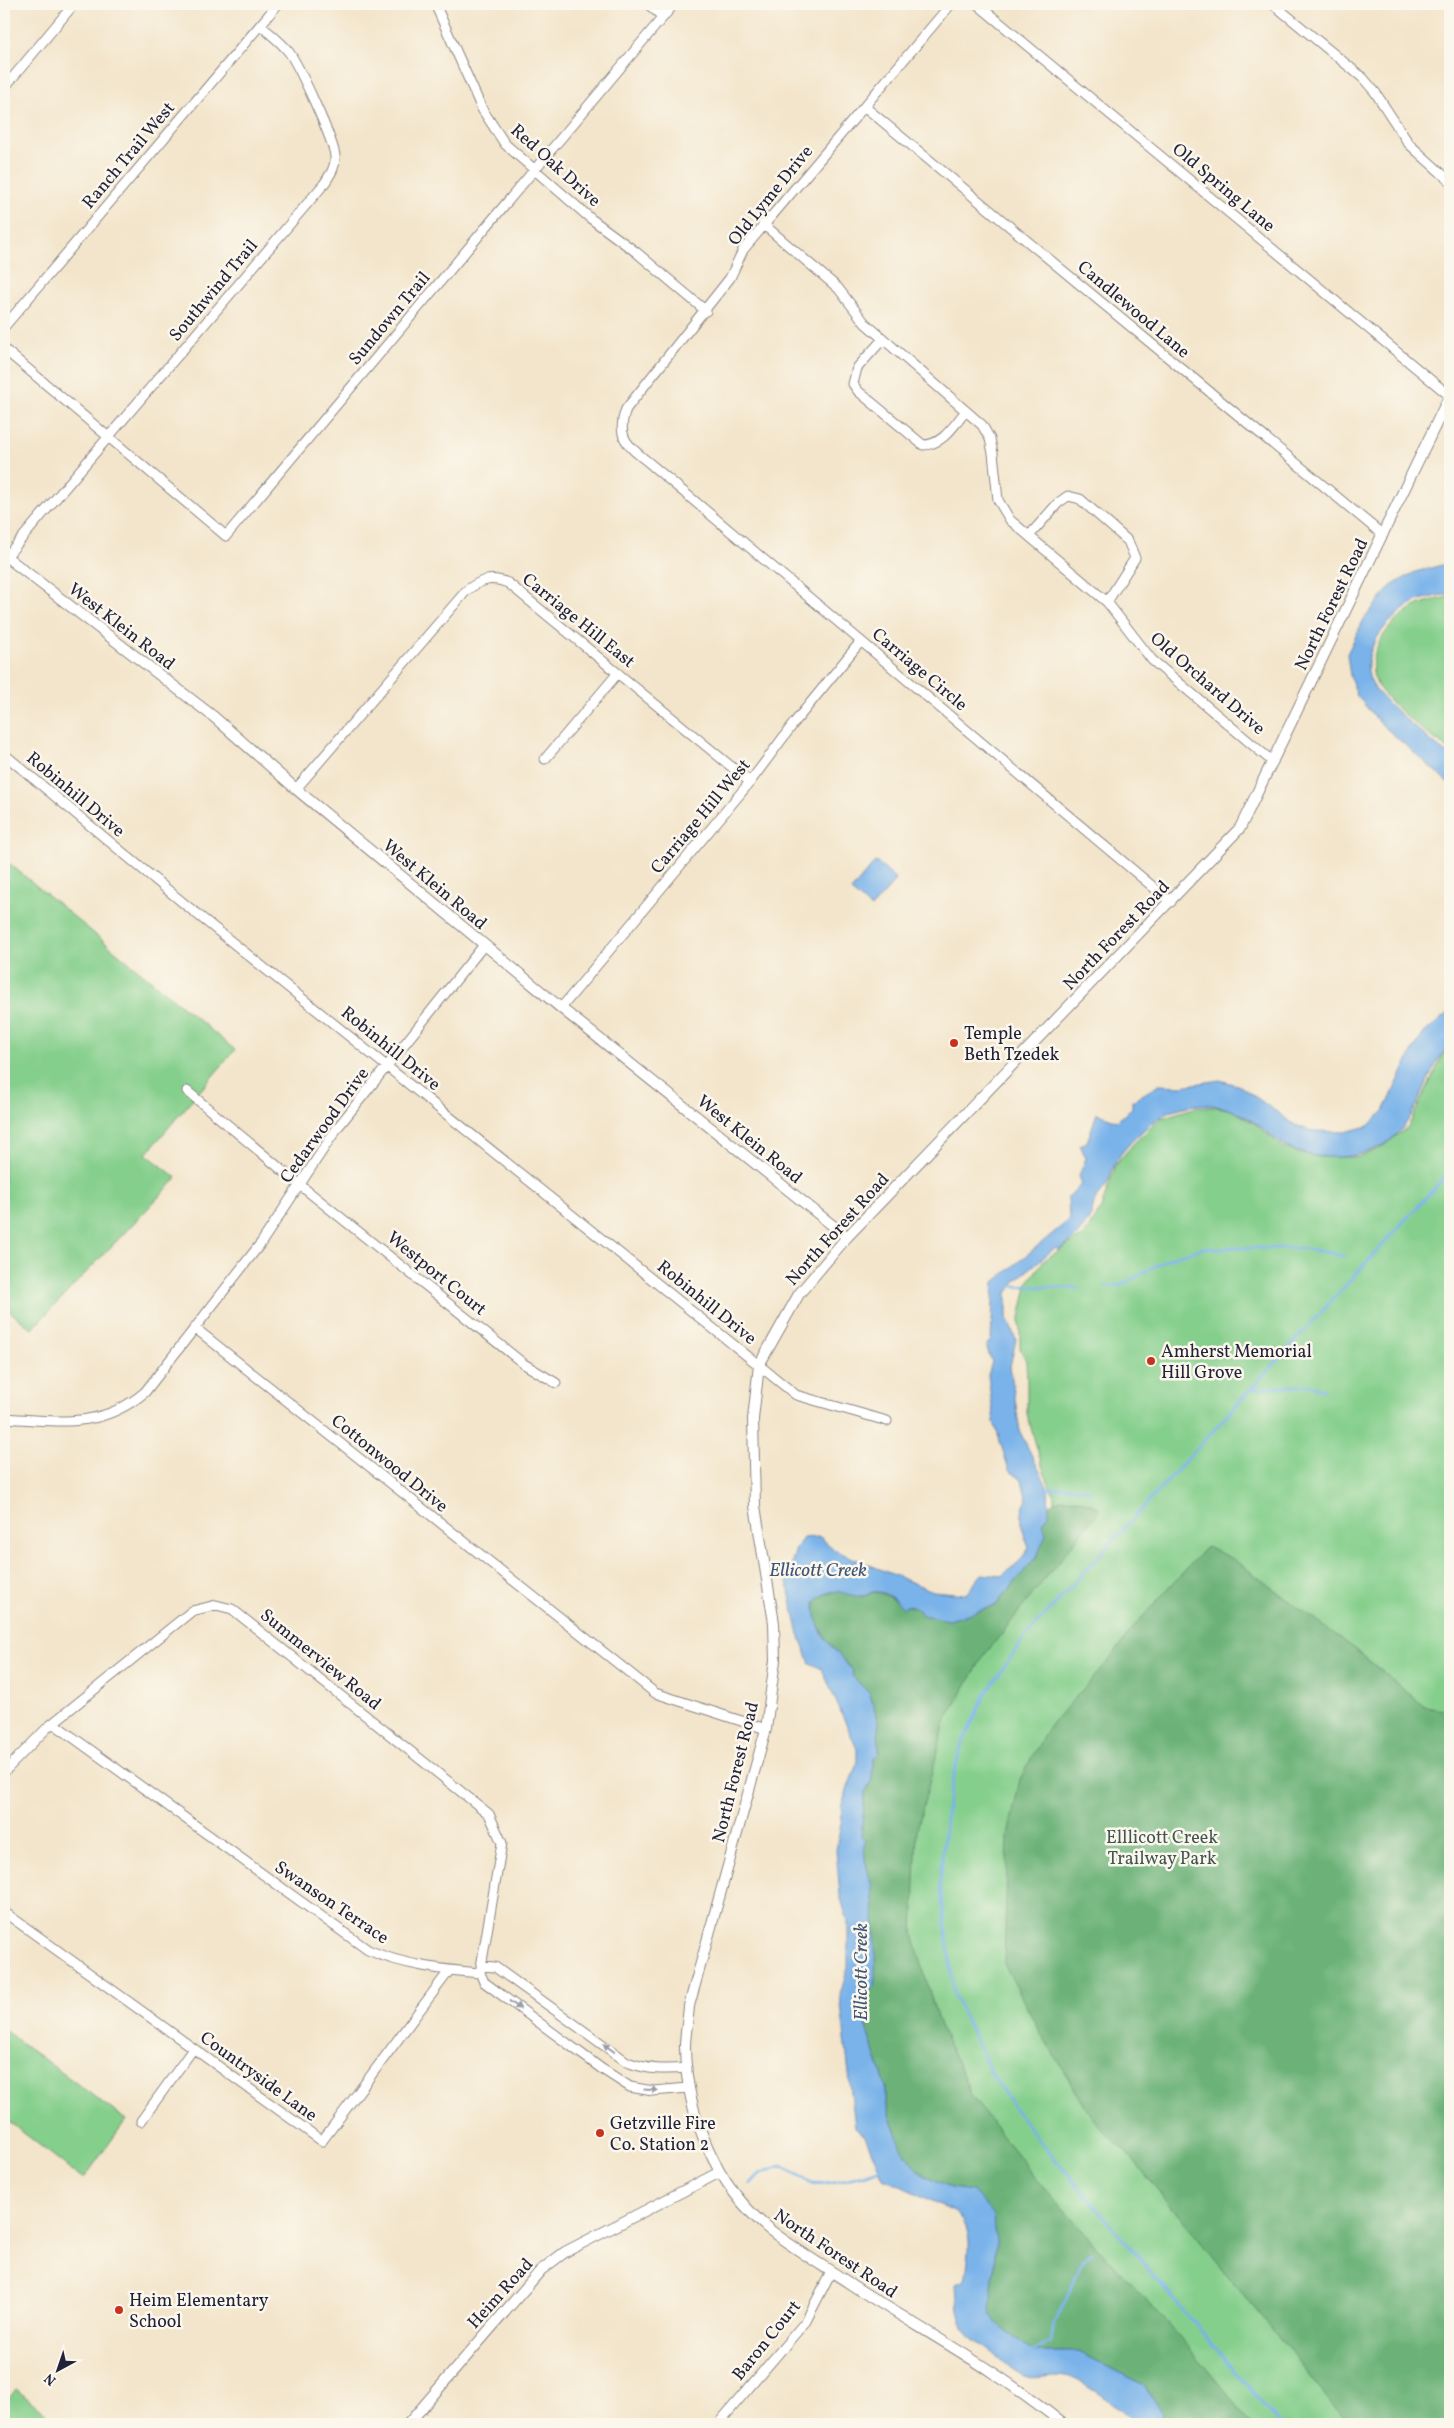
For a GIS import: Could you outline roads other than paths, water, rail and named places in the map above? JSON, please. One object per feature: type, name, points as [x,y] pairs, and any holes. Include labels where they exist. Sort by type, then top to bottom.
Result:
[{"type":"street","points":[[4,88],[74,4]]},
{"type":"street","name":"Ranch Trail West","points":[[4,327],[278,4]]},
{"type":"street","name":"Red Oak Drive","points":[[435,4],[482,109],[494,131],[534,171],[706,311]]},
{"type":"street","points":[[648,4],[663,17]]},
{"type":"street","name":"Sundown Trail","points":[[110,438],[226,536],[674,4]]},
{"type":"street","name":"Old Lyme Drive","points":[[648,462],[622,436],[620,428],[626,409],[706,311],[730,278],[743,250],[763,224],[865,107],[951,4]]},
{"type":"street","name":"Old Spring Lane","points":[[977,4],[1450,396]]},
{"type":"street","points":[[1273,4],[1363,78],[1375,92],[1409,144],[1450,181]]},
{"type":"street","name":"Southwind Trail","points":[[5,556],[110,438],[324,184],[334,165],[334,149],[296,61],[283,45],[260,25]]},
{"type":"street","name":"Candlewood Lane","points":[[865,107],[1382,535]]},
{"type":"street","name":"Old Orchard Drive","points":[[763,224],[838,288],[864,323],[982,425],[990,439],[996,492],[1002,510],[1029,536],[1107,602],[1152,660],[1273,762]]},
{"type":"street","points":[[883,339],[857,368],[853,384],[858,391],[923,445],[931,445],[941,441],[966,411]]},
{"type":"street","points":[[4,349],[110,438]]},
{"type":"street","name":"North Forest Road","points":[[1063,2424],[1003,2378],[915,2326],[770,2230],[741,2200],[720,2172],[702,2135],[689,2088],[686,2068],[685,2046],[689,2006],[766,1730],[775,1660],[774,1623],[755,1506],[753,1419],[759,1365],[799,1294],[847,1237],[1171,902],[1240,828],[1450,396]]},
{"type":"street","name":"Carriage Circle","points":[[648,462],[1171,902]]},
{"type":"street","points":[[1029,536],[1058,503],[1068,496],[1080,499],[1128,541],[1133,550],[1135,558],[1107,602]]},
{"type":"street","name":"West Klein Road","points":[[5,556],[214,717],[296,789],[484,945],[847,1237]]},
{"type":"street","name":"Carriage Hill East","points":[[296,789],[466,591],[482,580],[492,579],[508,583],[750,782]]},
{"type":"street","name":"Carriage Hill West","points":[[561,1008],[750,782],[794,723],[861,641]]},
{"type":"street","points":[[545,759],[618,673]]},
{"type":"street","name":"Robinhill Drive","points":[[4,754],[172,894],[796,1396],[887,1421]]},
{"type":"street","name":"Cedarwood Drive","points":[[195,1328],[261,1243],[338,1128],[484,945]]},
{"type":"street","name":"Westport Court","points":[[187,1091],[300,1185],[524,1364],[556,1383]]},
{"type":"street","points":[[4,1418],[82,1421],[96,1419],[122,1409],[145,1392],[195,1328]]},
{"type":"street","name":"Cottonwood Drive","points":[[195,1328],[655,1693],[766,1730]]},
{"type":"street","name":"Summerview Road","points":[[4,1772],[53,1723],[192,1611],[216,1605],[232,1609],[489,1814],[502,1843],[481,1969]]},
{"type":"street","name":"Swanson Terrace","points":[[53,1723],[368,1950],[390,1960],[449,1971],[495,1967],[627,2062],[643,2068],[660,2070],[686,2068]]},
{"type":"street","name":"Countryside Lane","points":[[4,1912],[322,2141],[449,1971]]},
{"type":"street","points":[[481,1969],[484,1982],[602,2070],[630,2087],[653,2091],[689,2088]]},
{"type":"street","points":[[141,2121],[193,2049]]},
{"type":"street","name":"Heim Road","points":[[408,2424],[541,2270],[565,2252],[720,2172]]},
{"type":"street","name":"Baron Court","points":[[718,2424],[806,2321],[832,2272]]},
{"type":"water","points":[[1450,563],[1450,594],[1414,603],[1392,619],[1377,638],[1372,648],[1368,659],[1368,671],[1371,682],[1384,699],[1411,724],[1450,755],[1450,784],[1380,723],[1357,696],[1350,676],[1347,654],[1364,619],[1391,586],[1415,572]]},
{"type":"water","points":[[875,862],[896,880],[871,908],[851,891]]},
{"type":"water","name":"Ellicott Creek","points":[[1450,1011],[1450,1045],[1434,1067],[1411,1116],[1394,1137],[1383,1145],[1356,1155],[1342,1157],[1313,1156],[1287,1147],[1247,1117],[1227,1108],[1194,1105],[1171,1111],[1147,1127],[1124,1150],[1113,1167],[1105,1188],[1096,1199],[1085,1226],[1077,1236],[1058,1250],[1055,1248],[1017,1279],[1007,1293],[1007,1318],[1016,1340],[1010,1366],[1020,1432],[1048,1488],[1049,1515],[1043,1522],[1046,1534],[1037,1556],[995,1606],[949,1620],[922,1615],[916,1608],[911,1606],[903,1608],[890,1596],[877,1592],[856,1596],[834,1591],[822,1596],[815,1602],[818,1623],[822,1632],[853,1671],[852,1676],[870,1694],[878,1723],[879,1753],[873,1759],[872,1779],[865,1793],[861,1836],[865,1841],[865,1861],[871,1883],[875,1926],[875,1987],[866,1993],[867,2031],[886,2086],[886,2104],[904,2153],[918,2171],[951,2188],[973,2191],[994,2215],[996,2242],[990,2311],[996,2323],[1034,2352],[1078,2352],[1142,2384],[1162,2409],[1163,2417],[1178,2424],[1137,2424],[1107,2398],[1081,2383],[1060,2376],[1032,2378],[1022,2375],[991,2350],[971,2338],[961,2319],[956,2291],[956,2284],[965,2280],[969,2253],[968,2236],[962,2219],[956,2212],[883,2178],[865,2136],[855,2127],[840,1995],[848,1967],[848,1922],[840,1895],[836,1850],[842,1819],[841,1807],[857,1763],[857,1749],[822,1669],[810,1663],[799,1635],[787,1582],[796,1548],[803,1538],[820,1537],[836,1551],[933,1591],[966,1594],[982,1574],[1002,1576],[1019,1562],[1029,1548],[1022,1524],[1022,1512],[1027,1500],[1022,1480],[1009,1470],[994,1422],[988,1375],[992,1362],[986,1346],[991,1340],[994,1282],[1069,1220],[1068,1197],[1082,1184],[1079,1176],[1086,1158],[1080,1145],[1087,1142],[1097,1113],[1117,1121],[1132,1108],[1132,1101],[1159,1085],[1182,1086],[1220,1080],[1240,1086],[1295,1125],[1312,1131],[1345,1132],[1368,1126],[1384,1111],[1413,1050],[1424,1033]]},
{"type":"waterway","points":[[1280,2424],[1033,2133],[994,2079],[954,1994],[940,1884],[947,1807],[960,1749],[985,1695],[1025,1637],[1450,1171]]},
{"type":"waterway","points":[[1106,1286],[1119,1286],[1172,1257],[1204,1248],[1303,1248],[1344,1256]]},
{"type":"waterway","points":[[1009,1286],[1080,1288]]},
{"type":"waterway","points":[[1250,1389],[1311,1385],[1323,1390]]},
{"type":"waterway","points":[[1045,1489],[1068,1487],[1091,1490]]},
{"type":"waterway","points":[[750,2184],[761,2173],[781,2166],[813,2183],[827,2183],[848,2179],[882,2168]]},
{"type":"waterway","points":[[1030,2353],[1051,2342],[1054,2323],[1066,2300],[1080,2264],[1092,2252]]},
{"type":"place","name":"Temple Beth Tzedek","points":[[954,1043]]},
{"type":"place","name":"Amherst Memorial Hill Grove","points":[[1151,1361]]},
{"type":"place","name":"Getzville Fire Co. Station 2","points":[[600,2133]]},
{"type":"place","name":"Heim Elementary School","points":[[119,2310]]},
{"type":"park label","name":"Elllicott Creek Trailway Park","points":[[1162,1847]]}]
